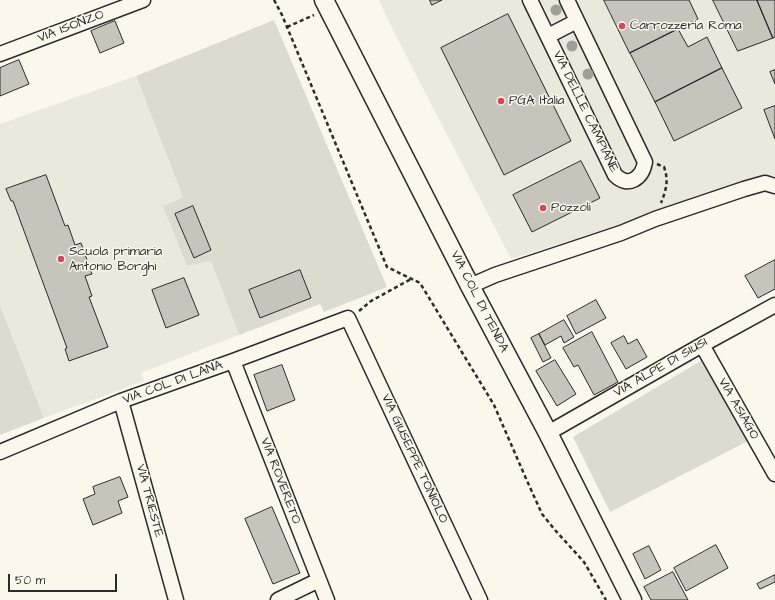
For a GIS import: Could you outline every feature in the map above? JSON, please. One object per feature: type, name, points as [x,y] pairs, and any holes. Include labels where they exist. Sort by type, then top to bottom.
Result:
[{"type":"main road","name":"VIA COL DI TENDA","points":[[326,1],[470,286],[548,433],[632,600]]},
{"type":"street","name":"VIA ISONZO","points":[[0,54],[143,0]]},
{"type":"street","name":"VIA DELLE CAMPIANE","points":[[530,0],[615,174],[620,180],[633,180],[640,176],[644,170],[645,162]]},
{"type":"street","points":[[567,0],[645,162]]},
{"type":"street","points":[[548,36],[577,21]]},
{"type":"street","points":[[470,286],[744,188],[765,183],[775,186]]},
{"type":"street","name":"VIA ALPE DI SIUSI","points":[[548,433],[775,305]]},
{"type":"street","name":"VIA COL DI LANA","points":[[0,452],[122,402],[348,318]]},
{"type":"street","name":"VIA GIUSEPPE TONIOLO","points":[[348,318],[480,600]]},
{"type":"street","name":"VIA ASIAGO","points":[[702,345],[775,474]]},
{"type":"street","name":"VIA ROVERETO","points":[[233,361],[327,600]]},
{"type":"street","name":"VIA TRIESTE","points":[[122,402],[176,600]]},
{"type":"street","points":[[278,600],[319,580]]},
{"type":"path","points":[[274,0],[282,15],[387,267],[420,283],[494,405],[542,514],[584,562],[606,600]]},
{"type":"path","points":[[645,162],[658,164],[664,167],[666,174],[666,190],[655,219]]},
{"type":"path","points":[[348,318],[359,312],[370,301],[411,279]]},
{"type":"shaded area","points":[[379,0],[775,0],[775,175],[511,259]]},
{"type":"shaded area","points":[[274,20],[387,287],[324,312],[320,304],[239,335],[211,261],[187,266],[163,206],[183,197],[136,76]]},
{"type":"shaded area","points":[[136,76],[183,197],[164,205],[187,266],[211,261],[239,335],[141,373],[144,381],[44,418],[0,305],[0,124]]},
{"type":"shaded area","points":[[0,305],[44,418],[0,435]]},
{"type":"shaded area","points":[[704,359],[750,440],[610,512],[573,437]]},
{"type":"building","points":[[430,0],[442,0],[432,5]]},
{"type":"building","points":[[604,0],[689,0],[698,19],[630,53]]},
{"type":"building","points":[[713,0],[757,0],[773,38],[738,51]]},
{"type":"building","points":[[757,0],[775,0],[775,37],[773,38]]},
{"type":"building","points":[[508,14],[571,141],[504,175],[441,48]]},
{"type":"building","points":[[115,21],[124,43],[100,53],[91,31]]},
{"type":"building","points":[[678,29],[688,47],[707,37],[722,68],[655,102],[630,53]]},
{"type":"building","points":[[19,60],[29,84],[0,96],[0,68]]},
{"type":"building","points":[[722,68],[742,108],[674,141],[655,102]]},
{"type":"building","points":[[775,70],[775,84],[770,72]]},
{"type":"building","points":[[775,106],[775,139],[764,110]]},
{"type":"building","points":[[581,161],[600,198],[532,232],[513,195]]},
{"type":"building","name":"Scuola primaria Antonio Borghi","points":[[46,175],[65,226],[68,225],[75,245],[81,243],[92,274],[85,276],[92,296],[89,297],[108,347],[69,361],[65,349],[67,348],[13,201],[11,201],[6,189]]},
{"type":"building","points":[[193,206],[211,250],[194,258],[175,214]]},
{"type":"building","points":[[775,260],[775,289],[758,298],[745,276]]},
{"type":"building","points":[[300,270],[311,298],[260,318],[249,290]]},
{"type":"building","points":[[184,278],[199,315],[166,328],[152,290]]},
{"type":"building","points":[[596,300],[606,318],[576,334],[567,316]]},
{"type":"building","points":[[564,320],[574,337],[564,343],[561,336],[545,345],[539,334]]},
{"type":"building","points":[[592,332],[618,382],[594,395],[578,365],[574,367],[563,348]]},
{"type":"building","points":[[539,334],[551,358],[543,362],[531,338]]},
{"type":"building","points":[[624,336],[628,344],[637,339],[647,357],[626,369],[611,343]]},
{"type":"building","points":[[555,360],[576,394],[557,406],[536,371]]},
{"type":"building","points":[[282,365],[295,400],[267,411],[254,375]]},
{"type":"building","points":[[120,477],[128,497],[118,501],[122,513],[93,525],[83,499],[95,494],[93,487]]},
{"type":"building","points":[[272,507],[300,573],[273,584],[245,519]]},
{"type":"building","points":[[716,545],[728,568],[686,591],[674,568]]},
{"type":"building","points":[[649,546],[661,570],[645,579],[633,554]]},
{"type":"building","points":[[673,572],[688,600],[651,600],[644,587]]},
{"type":"building","points":[[775,575],[775,582],[760,589],[757,584]]},
{"type":"place","name":"Carrozzeria Roma","points":[[622,26]]},
{"type":"place","name":"PGA Italia","points":[[501,101]]},
{"type":"place","name":"Pozzoli","points":[[543,208]]},
{"type":"place","name":"Scuola primaria Antonio Borghi","points":[[61,259]]}]
